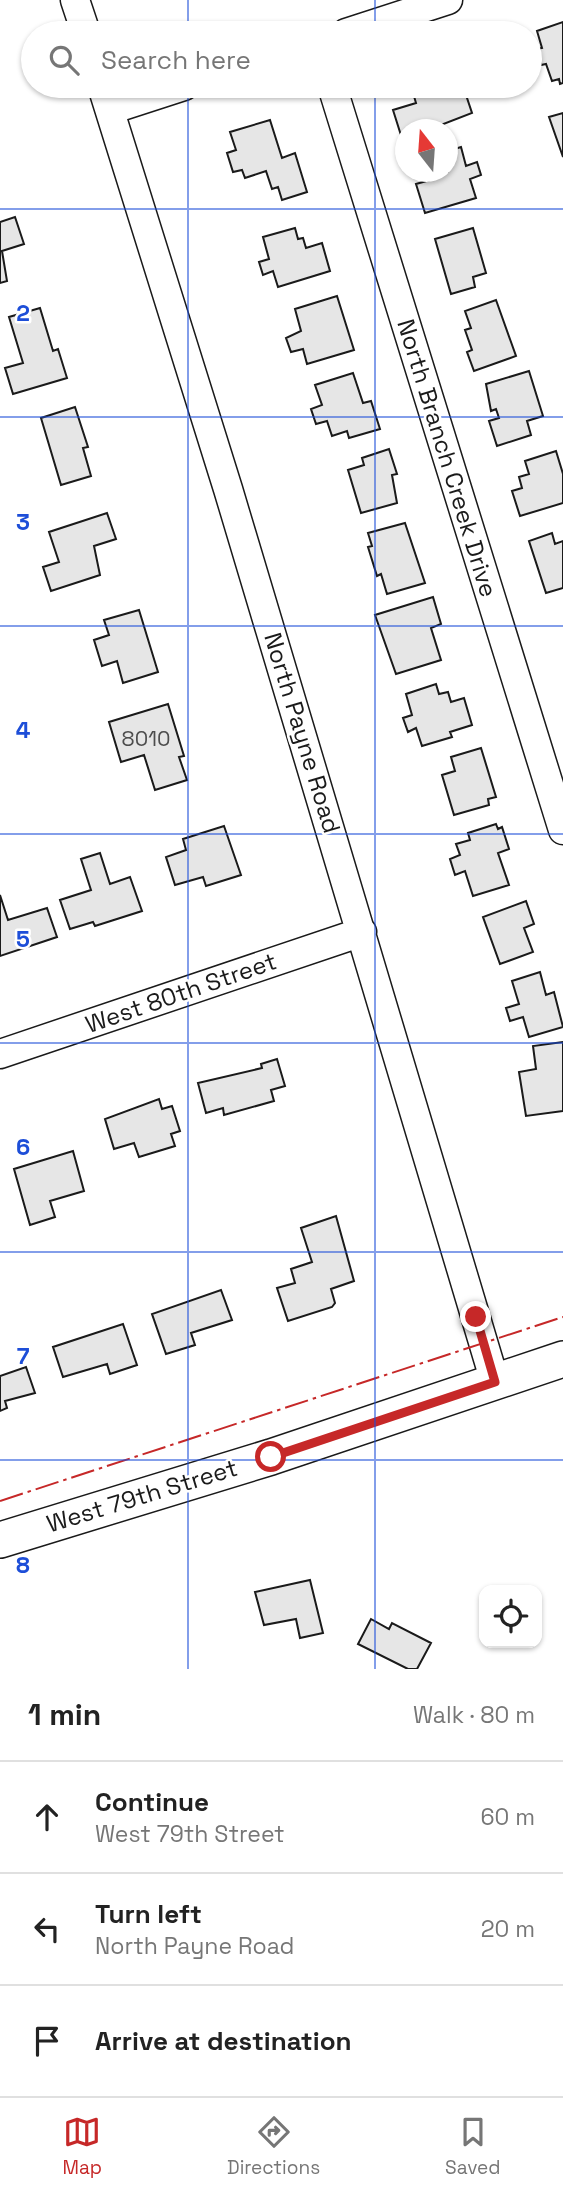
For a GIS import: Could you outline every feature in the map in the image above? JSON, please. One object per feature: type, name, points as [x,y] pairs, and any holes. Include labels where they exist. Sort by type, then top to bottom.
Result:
[{"type":"main road","name":"West 79th Street","points":[[0,1540],[271,1457],[563,1359]]},
{"type":"street","points":[[75,0],[82,21]]},
{"type":"street","points":[[383,21],[448,0]]},
{"type":"street","name":"North Payne Road","points":[[106,98],[362,932],[495,1382]]},
{"type":"street","name":"North Branch Creek Drive","points":[[336,98],[554,771],[563,830]]},
{"type":"street","name":"West 80th Street","points":[[0,1054],[362,932]]},
{"type":"building","points":[[563,22],[563,83],[560,84],[559,79],[552,81],[546,64],[542,65],[542,29]]},
{"type":"building","points":[[415,98],[467,98],[472,113],[456,119],[396,119],[393,110],[416,103]]},
{"type":"building","points":[[563,113],[563,157],[549,117]]},
{"type":"building","points":[[270,120],[282,158],[295,153],[307,192],[282,200],[278,187],[272,189],[266,171],[245,178],[242,170],[233,172],[227,153],[236,150],[230,132]]},
{"type":"building","points":[[461,147],[466,166],[477,162],[481,175],[470,179],[476,198],[425,213],[416,184],[458,182],[458,148]]},
{"type":"building","points":[[15,217],[24,244],[2,251],[7,281],[0,283],[0,222]]},
{"type":"building","points":[[295,228],[298,239],[303,238],[306,248],[322,243],[330,271],[278,287],[273,271],[263,275],[259,262],[269,259],[263,237]]},
{"type":"building","points":[[473,228],[486,273],[473,277],[475,287],[451,294],[435,239]]},
{"type":"building","points":[[337,296],[354,350],[307,364],[303,349],[291,352],[286,338],[301,331],[295,309]]},
{"type":"building","points":[[496,300],[516,356],[474,371],[467,352],[472,350],[465,330],[471,328],[465,311]]},
{"type":"building","points":[[40,308],[53,351],[58,349],[67,378],[13,394],[5,368],[23,363],[9,317]]},
{"type":"building","points":[[529,371],[543,416],[527,421],[531,435],[497,446],[489,421],[499,418],[496,409],[491,411],[486,384]]},
{"type":"building","points":[[353,373],[363,403],[371,401],[380,429],[349,438],[347,431],[332,436],[327,421],[316,424],[311,409],[322,405],[315,385]]},
{"type":"building","points":[[75,407],[88,447],[83,448],[91,476],[61,485],[41,418]]},
{"type":"building","points":[[389,449],[397,474],[392,475],[397,503],[361,513],[348,470],[364,465],[362,458]]},
{"type":"building","points":[[556,451],[563,474],[563,503],[520,516],[512,491],[522,488],[519,477],[529,474],[525,461]]},
{"type":"building","points":[[107,513],[116,539],[94,546],[100,575],[51,591],[43,567],[59,562],[49,532]]},
{"type":"building","points":[[405,523],[425,583],[387,594],[381,574],[377,576],[368,547],[372,546],[368,533]]},
{"type":"building","points":[[552,533],[555,544],[563,541],[563,588],[546,593],[529,541]]},
{"type":"building","points":[[433,597],[441,624],[431,628],[441,660],[396,674],[375,615]]},
{"type":"building","points":[[139,610],[158,672],[123,683],[117,661],[102,666],[94,640],[109,635],[104,620]]},
{"type":"building","points":[[436,684],[439,694],[448,692],[451,702],[464,698],[472,725],[450,732],[452,737],[422,746],[416,728],[408,732],[403,718],[412,715],[406,694]]},
{"type":"building","points":[[168,704],[184,756],[179,757],[187,780],[155,790],[144,755],[121,762],[109,722]]},
{"type":"building","points":[[481,748],[496,797],[488,799],[489,805],[454,815],[442,775],[455,771],[451,757]]},
{"type":"building","points":[[496,824],[498,829],[502,827],[509,849],[498,853],[509,885],[473,896],[465,871],[455,875],[450,859],[460,855],[456,844],[470,840],[468,833]]},
{"type":"building","points":[[224,826],[241,875],[206,886],[203,877],[175,885],[166,857],[186,850],[183,839]]},
{"type":"building","points":[[100,853],[110,884],[130,877],[142,911],[95,926],[93,922],[70,929],[60,900],[91,890],[81,859]]},
{"type":"building","points":[[0,895],[8,920],[47,908],[57,937],[0,956]]},
{"type":"building","points":[[526,901],[534,924],[524,928],[533,952],[500,964],[483,917]]},
{"type":"building","points":[[540,972],[546,995],[554,992],[563,1027],[529,1037],[523,1017],[510,1021],[506,1008],[519,1004],[512,981]]},
{"type":"building","points":[[563,1042],[563,1111],[526,1116],[519,1072],[536,1069],[533,1046]]},
{"type":"building","points":[[277,1059],[285,1086],[271,1090],[274,1101],[224,1115],[223,1108],[206,1113],[198,1083],[262,1068],[261,1064]]},
{"type":"building","points":[[159,1099],[162,1109],[172,1106],[180,1131],[171,1134],[175,1146],[139,1157],[134,1143],[114,1149],[105,1119]]},
{"type":"building","points":[[73,1151],[84,1191],[50,1201],[55,1217],[30,1225],[14,1169]]},
{"type":"building","points":[[336,1216],[354,1281],[331,1289],[335,1303],[332,1307],[288,1321],[277,1288],[295,1283],[291,1269],[312,1262],[301,1228]]},
{"type":"building","points":[[221,1290],[232,1320],[191,1333],[195,1345],[166,1354],[152,1314]]},
{"type":"building","points":[[123,1324],[137,1365],[110,1374],[107,1364],[63,1377],[53,1347]]},
{"type":"building","points":[[26,1367],[35,1393],[5,1401],[7,1408],[0,1411],[0,1376]]},
{"type":"building","points":[[310,1580],[323,1633],[300,1638],[296,1619],[264,1625],[255,1592]]},
{"type":"building","points":[[371,1619],[389,1629],[392,1623],[431,1643],[417,1669],[408,1669],[358,1644]]},
{"type":"power","points":[[0,1501],[563,1317]]},
{"type":"route","points":[[271,1457],[495,1382],[476,1317]]}]
